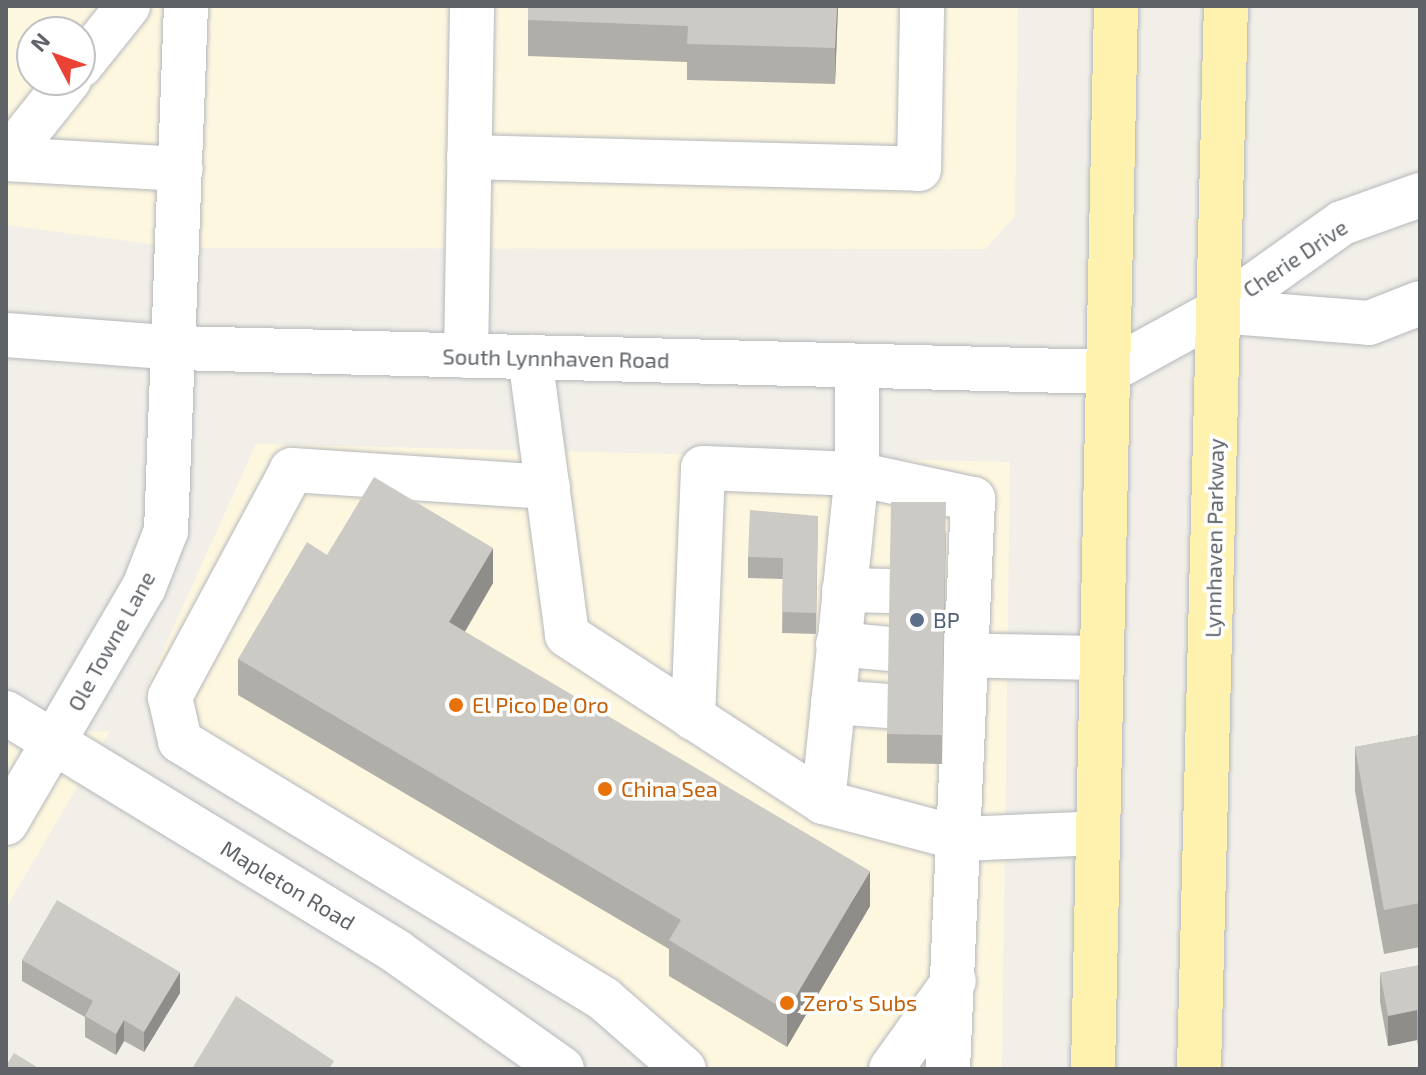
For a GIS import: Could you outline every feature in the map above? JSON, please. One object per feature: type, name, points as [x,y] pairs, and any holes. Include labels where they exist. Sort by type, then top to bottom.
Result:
[{"type":"main road","points":[[1093,1069],[1116,6]]},
{"type":"main road","name":"Lynnhaven Parkway","points":[[1199,1069],[1226,6]]},
{"type":"street","points":[[96,46],[128,6]]},
{"type":"street","name":"Ole Towne Lane","points":[[6,823],[144,587],[166,531],[177,348],[186,6]]},
{"type":"street","points":[[466,356],[472,6]]},
{"type":"street","points":[[469,157],[919,169],[922,6]]},
{"type":"street","points":[[6,159],[56,96]]},
{"type":"street","points":[[6,159],[181,169]]},
{"type":"street","name":"Cherie Drive","points":[[1107,372],[1218,311],[1342,223],[1420,195]]},
{"type":"street","name":"Cherie Drive","points":[[1218,311],[1369,323],[1420,303]]},
{"type":"street","name":"South Lynnhaven Road","points":[[6,335],[177,348],[1107,372]]},
{"type":"street","points":[[530,357],[567,635],[823,802],[962,839],[1097,833]]},
{"type":"street","points":[[823,802],[857,474],[857,366]]},
{"type":"street","points":[[693,718],[703,468],[857,474],[973,499],[958,591],[955,711],[962,839],[948,1069]]},
{"type":"street","points":[[548,487],[292,470],[170,697],[180,741],[604,999],[684,1069]]},
{"type":"street","points":[[844,590],[890,591]]},
{"type":"street","points":[[838,644],[889,649]]},
{"type":"street","points":[[957,655],[1101,658]]},
{"type":"street","points":[[833,702],[888,706]]},
{"type":"street","name":"Mapleton Road","points":[[6,713],[397,952],[562,1069]]},
{"type":"street","points":[[891,1069],[954,981]]},
{"type":"shaded area","points":[[6,6],[1018,6],[1015,216],[986,249],[182,248],[6,225]]},
{"type":"shaded area","points":[[256,444],[1010,462],[1002,1069],[671,1069],[566,959],[143,695]]},
{"type":"shaded area","points":[[110,731],[6,908],[6,736]]},
{"type":"building","points":[[528,6],[837,6],[835,48],[687,44],[688,26],[528,20]]},
{"type":"building","points":[[374,477],[493,548],[449,622],[870,871],[787,1011],[669,940],[681,920],[238,659],[307,542],[327,555]]},
{"type":"building","name":"BP","points":[[891,502],[946,502],[942,735],[887,734]]},
{"type":"building","points":[[750,510],[818,516],[816,613],[782,612],[783,558],[748,557]]},
{"type":"building","points":[[1420,735],[1420,903],[1384,910],[1355,747]]},
{"type":"building","points":[[57,900],[180,972],[144,1032],[124,1020],[116,1034],[85,1016],[93,1001],[22,960]]},
{"type":"building","points":[[1420,965],[1420,1028],[1417,1010],[1388,1016],[1380,973]]},
{"type":"building","points":[[236,996],[334,1061],[329,1069],[192,1069]]},
{"type":"building","points":[[14,1053],[40,1069],[6,1069]]},
{"type":"place","name":"BP","points":[[917,620]]},
{"type":"place","name":"El Pico De Oro","points":[[456,705]]},
{"type":"place","name":"China Sea","points":[[605,789]]},
{"type":"place","name":"Zero's Subs","points":[[787,1003]]}]
